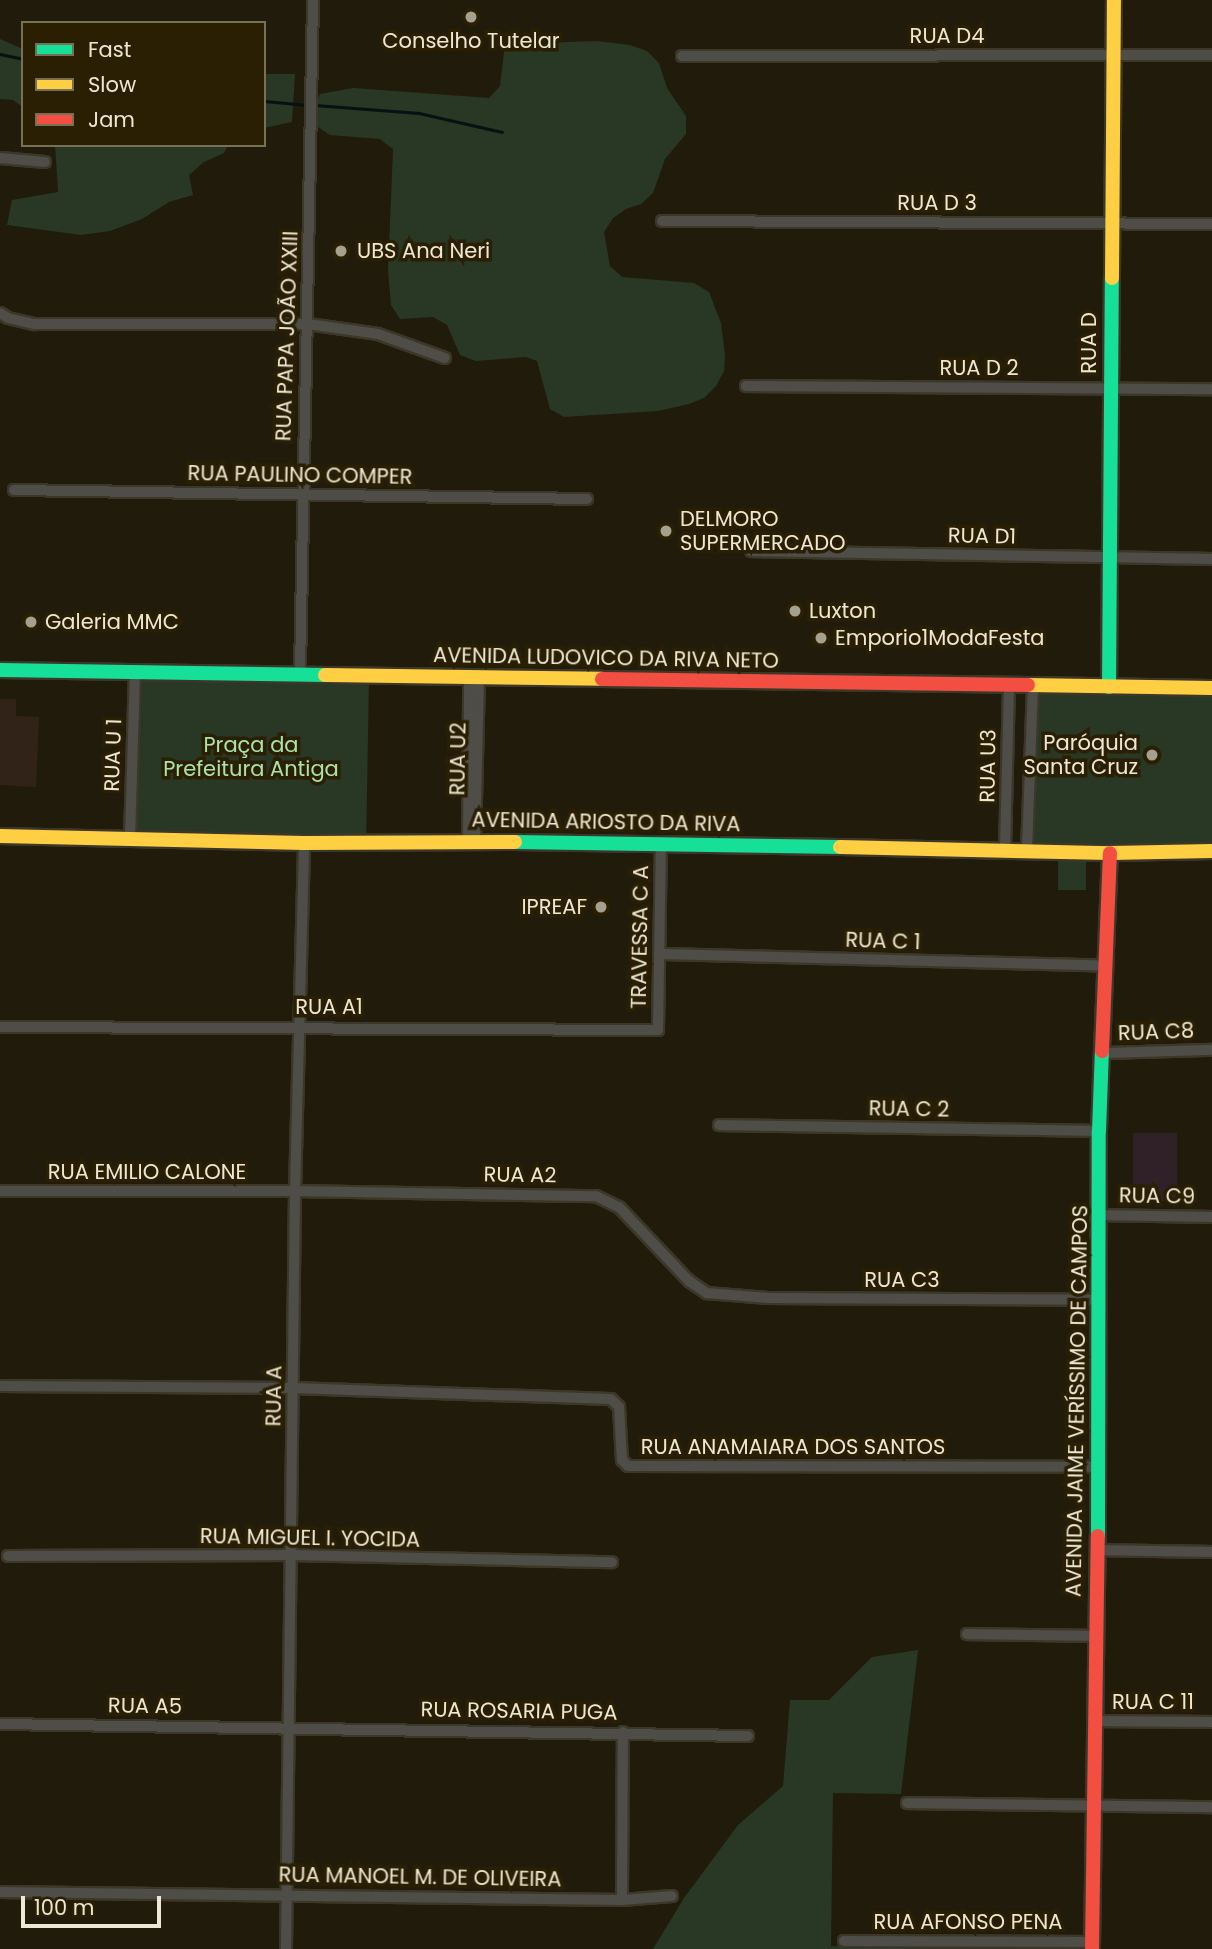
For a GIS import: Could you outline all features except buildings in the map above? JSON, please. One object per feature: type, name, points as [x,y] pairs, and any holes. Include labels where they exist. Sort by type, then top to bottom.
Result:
[{"type":"street","name":"RUA PAPA JOÃO XXIII","points":[[300,673],[313,0]]},
{"type":"street","name":"RUA D","points":[[1109,687],[1114,0]]},
{"type":"street","name":"RUA D4","points":[[682,56],[1212,55]]},
{"type":"street","points":[[0,158],[45,162]]},
{"type":"street","name":"RUA D 3","points":[[662,221],[1212,225]]},
{"type":"street","points":[[0,313],[35,324],[308,324],[378,334],[445,358]]},
{"type":"street","name":"RUA D 2","points":[[746,386],[1110,386],[1212,390]]},
{"type":"street","name":"RUA PAULINO COMPER","points":[[14,490],[587,499]]},
{"type":"street","name":"RUA D1","points":[[751,551],[1212,559]]},
{"type":"street","name":"AVENIDA LUDOVICO DA RIVA NETO","points":[[0,670],[1212,688]]},
{"type":"street","name":"RUA U 1","points":[[130,839],[135,672]]},
{"type":"street","name":"RUA U2","points":[[471,841],[474,678]]},
{"type":"street","name":"RUA U3","points":[[1005,849],[1009,685]]},
{"type":"street","name":"RUA U3","points":[[1027,850],[1032,686]]},
{"type":"street","name":"AVENIDA ARIOSTO DA RIVA","points":[[0,836],[304,843],[471,841],[1005,849],[1110,853],[1212,851]]},
{"type":"street","name":"RUA A","points":[[286,1949],[295,1191],[304,843]]},
{"type":"street","name":"TRAVESSA C A","points":[[658,1030],[661,845]]},
{"type":"street","name":"AVENIDA JAIME VERÍSSIMO DE CAMPOS","points":[[1092,1945],[1092,1805],[1098,1550],[1099,1131],[1110,853]]},
{"type":"street","name":"RUA C 1","points":[[659,954],[1106,966]]},
{"type":"street","name":"RUA A1","points":[[0,1027],[300,1026],[658,1030]]},
{"type":"street","name":"RUA C8","points":[[1102,1054],[1212,1050]]},
{"type":"street","name":"RUA C 2","points":[[719,1125],[1099,1131]]},
{"type":"street","name":"RUA EMILIO CALONE","points":[[0,1191],[295,1191]]},
{"type":"street","name":"RUA A2","points":[[295,1191],[596,1196],[619,1207],[689,1280],[707,1293]]},
{"type":"street","name":"RUA C9","points":[[1100,1215],[1212,1217]]},
{"type":"street","name":"RUA C3","points":[[707,1293],[768,1298],[1097,1300]]},
{"type":"street","points":[[0,1386],[294,1388]]},
{"type":"street","name":"RUA ANAMAIARA DOS SANTOS","points":[[294,1388],[611,1399],[619,1407],[622,1460],[628,1466],[1097,1467]]},
{"type":"street","points":[[1098,1550],[1212,1552]]},
{"type":"street","name":"RUA MIGUEL I. YOCIDA","points":[[8,1556],[292,1555],[612,1562]]},
{"type":"street","points":[[967,1634],[1095,1636]]},
{"type":"street","name":"RUA C 11","points":[[1094,1721],[1212,1722]]},
{"type":"street","name":"RUA A5","points":[[0,1724],[290,1727]]},
{"type":"street","name":"RUA ROSARIA PUGA","points":[[290,1727],[748,1736]]},
{"type":"street","points":[[622,1900],[623,1732]]},
{"type":"street","points":[[907,1804],[1212,1807]]},
{"type":"street","name":"RUA MANOEL M. DE OLIVEIRA","points":[[0,1892],[622,1900],[672,1896]]},
{"type":"street","name":"RUA AFONSO PENA","points":[[845,1941],[1092,1945]]},
{"type":"shaded area","points":[[0,699],[16,699],[16,716],[39,717],[36,787],[0,785]]},
{"type":"shaded area","points":[[1133,1133],[1177,1133],[1177,1201],[1133,1201]]},
{"type":"green space","points":[[0,39],[21,48],[21,106],[13,100],[0,99]]},
{"type":"green space","points":[[597,41],[630,45],[647,51],[659,63],[667,88],[686,116],[686,134],[665,159],[653,193],[641,204],[626,209],[613,218],[604,232],[610,266],[622,277],[694,283],[709,292],[721,323],[724,371],[716,386],[704,398],[689,404],[658,411],[564,417],[550,409],[537,361],[526,357],[476,361],[460,355],[447,325],[433,317],[400,319],[391,305],[388,271],[393,149],[380,139],[330,135],[315,125],[313,109],[320,94],[353,88],[489,98],[500,86],[504,52],[509,49],[541,43]]},
{"type":"green space","points":[[266,74],[295,74],[292,122],[266,128]]},
{"type":"green space","points":[[55,147],[227,147],[224,153],[204,162],[189,175],[193,195],[169,202],[142,219],[110,231],[81,235],[7,225],[12,200],[58,192]]},
{"type":"green space","name":"Praça da Prefeitura Antiga","points":[[139,675],[369,679],[366,840],[136,836]]},
{"type":"green space","points":[[1037,694],[1212,694],[1212,845],[1107,851],[1033,845]]},
{"type":"green space","points":[[1058,859],[1086,859],[1086,890],[1058,890]]},
{"type":"green space","points":[[918,1650],[901,1794],[833,1793],[831,1946],[964,1949],[653,1949],[684,1898],[738,1825],[783,1786],[790,1700],[829,1700],[872,1657]]},
{"type":"waterway","points":[[0,54],[21,59]]},
{"type":"waterway","points":[[266,101],[308,105]]},
{"type":"waterway","points":[[315,105],[419,113],[502,132]]},
{"type":"traffic: fast","points":[[1109,687],[1112,278]]},
{"type":"traffic: fast","points":[[0,670],[325,675]]},
{"type":"traffic: fast","points":[[515,842],[840,847]]},
{"type":"traffic: fast","points":[[1098,1536],[1099,1131],[1102,1051]]},
{"type":"traffic: slow","points":[[1112,278],[1114,0]]},
{"type":"traffic: slow","points":[[325,675],[602,679]]},
{"type":"traffic: slow","points":[[1028,685],[1212,688]]},
{"type":"traffic: slow","points":[[0,836],[304,843],[515,842]]},
{"type":"traffic: slow","points":[[840,847],[1110,853],[1212,851]]},
{"type":"traffic: jam","points":[[602,679],[1028,685]]},
{"type":"traffic: jam","points":[[1102,1051],[1110,853]]},
{"type":"traffic: jam","points":[[1092,1949],[1098,1536]]},
{"type":"place","name":"Conselho Tutelar","points":[[471,17]]},
{"type":"place","name":"UBS Ana Neri","points":[[341,251]]},
{"type":"place","name":"DELMORO SUPERMERCADO","points":[[666,531]]},
{"type":"place","name":"Luxton","points":[[795,611]]},
{"type":"place","name":"Galeria MMC","points":[[31,622]]},
{"type":"place","name":"Emporio1ModaFesta","points":[[821,638]]},
{"type":"place","name":"Paróquia Santa Cruz","points":[[1152,755]]},
{"type":"place","name":"IPREAF","points":[[601,907]]}]
